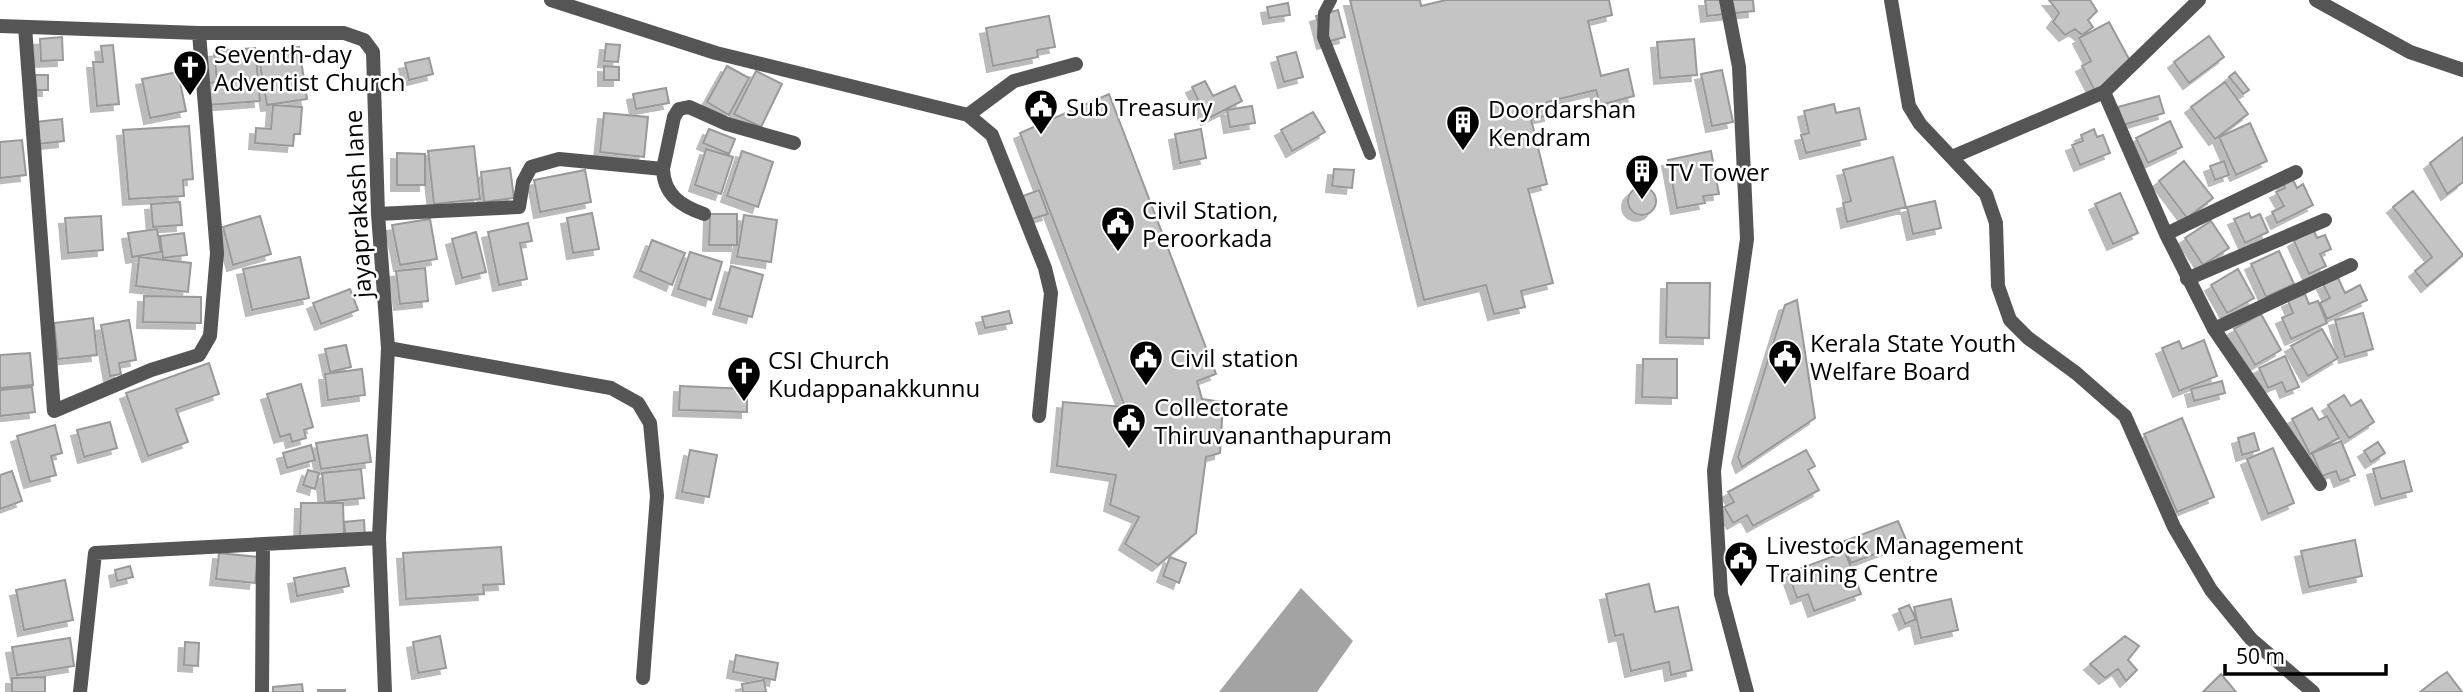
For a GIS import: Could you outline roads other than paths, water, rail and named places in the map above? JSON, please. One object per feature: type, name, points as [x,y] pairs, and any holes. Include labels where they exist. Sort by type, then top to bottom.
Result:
[{"type":"street","points":[[551,0],[716,54],[968,115],[992,135],[1045,268],[1051,293],[1039,416]]},
{"type":"street","points":[[1726,0],[1739,67],[1747,239],[1714,471],[1721,594],[1747,692]]},
{"type":"street","points":[[1891,0],[1909,106],[1920,124],[1986,194],[1996,223],[1998,286],[2010,320],[2028,338],[2076,373],[2125,416],[2174,527],[2211,590],[2251,639],[2313,692]]},
{"type":"street","points":[[1952,157],[2104,92],[2199,0]]},
{"type":"street","points":[[2316,0],[2410,52],[2463,70]]},
{"type":"street","name":"jayaprakash lane","points":[[0,26],[199,33],[344,33],[364,40],[373,52],[378,214],[388,348],[379,538],[385,692]]},
{"type":"street","points":[[25,27],[54,411],[151,370],[199,355],[210,336],[217,253],[199,33]]},
{"type":"street","points":[[968,115],[1014,81],[1076,64]]},
{"type":"street","points":[[2104,92],[2166,234],[2214,329],[2320,484]]},
{"type":"street","points":[[704,214],[681,206],[667,190],[663,169],[674,117],[679,109],[689,107],[727,124],[794,144]]},
{"type":"street","points":[[378,214],[519,207],[523,182],[531,167],[559,159],[663,169]]},
{"type":"street","points":[[2166,234],[2296,172]]},
{"type":"street","points":[[2187,279],[2325,220]]},
{"type":"street","points":[[2214,329],[2351,265]]},
{"type":"street","points":[[388,348],[611,388],[638,403],[650,422],[657,496],[643,678]]},
{"type":"street","points":[[80,692],[95,553],[379,538]]},
{"type":"street","points":[[262,692],[263,545]]},
{"type":"lane","points":[[1331,0],[1324,13],[1323,37],[1370,155]]},
{"type":"place","name":"Seventh-day Adventist Church","points":[[190,97]]},
{"type":"place","name":"Sub Treasury","points":[[1041,136]]},
{"type":"place","name":"Doordarshan Kendram","points":[[1463,152]]},
{"type":"place","name":"TV Tower","points":[[1642,201]]},
{"type":"place","name":"Civil Station, Peroorkada","points":[[1118,253]]},
{"type":"place","name":"Kerala State Youth Welfare Board","points":[[1785,386]]},
{"type":"place","name":"Civil station","points":[[1146,387]]},
{"type":"place","name":"CSI Church Kudappanakkunnu","points":[[744,403]]},
{"type":"place","name":"Collectorate Thiruvananthapuram","points":[[1129,450]]},
{"type":"place","name":"Livestock Management Training Centre","points":[[1741,588]]}]
